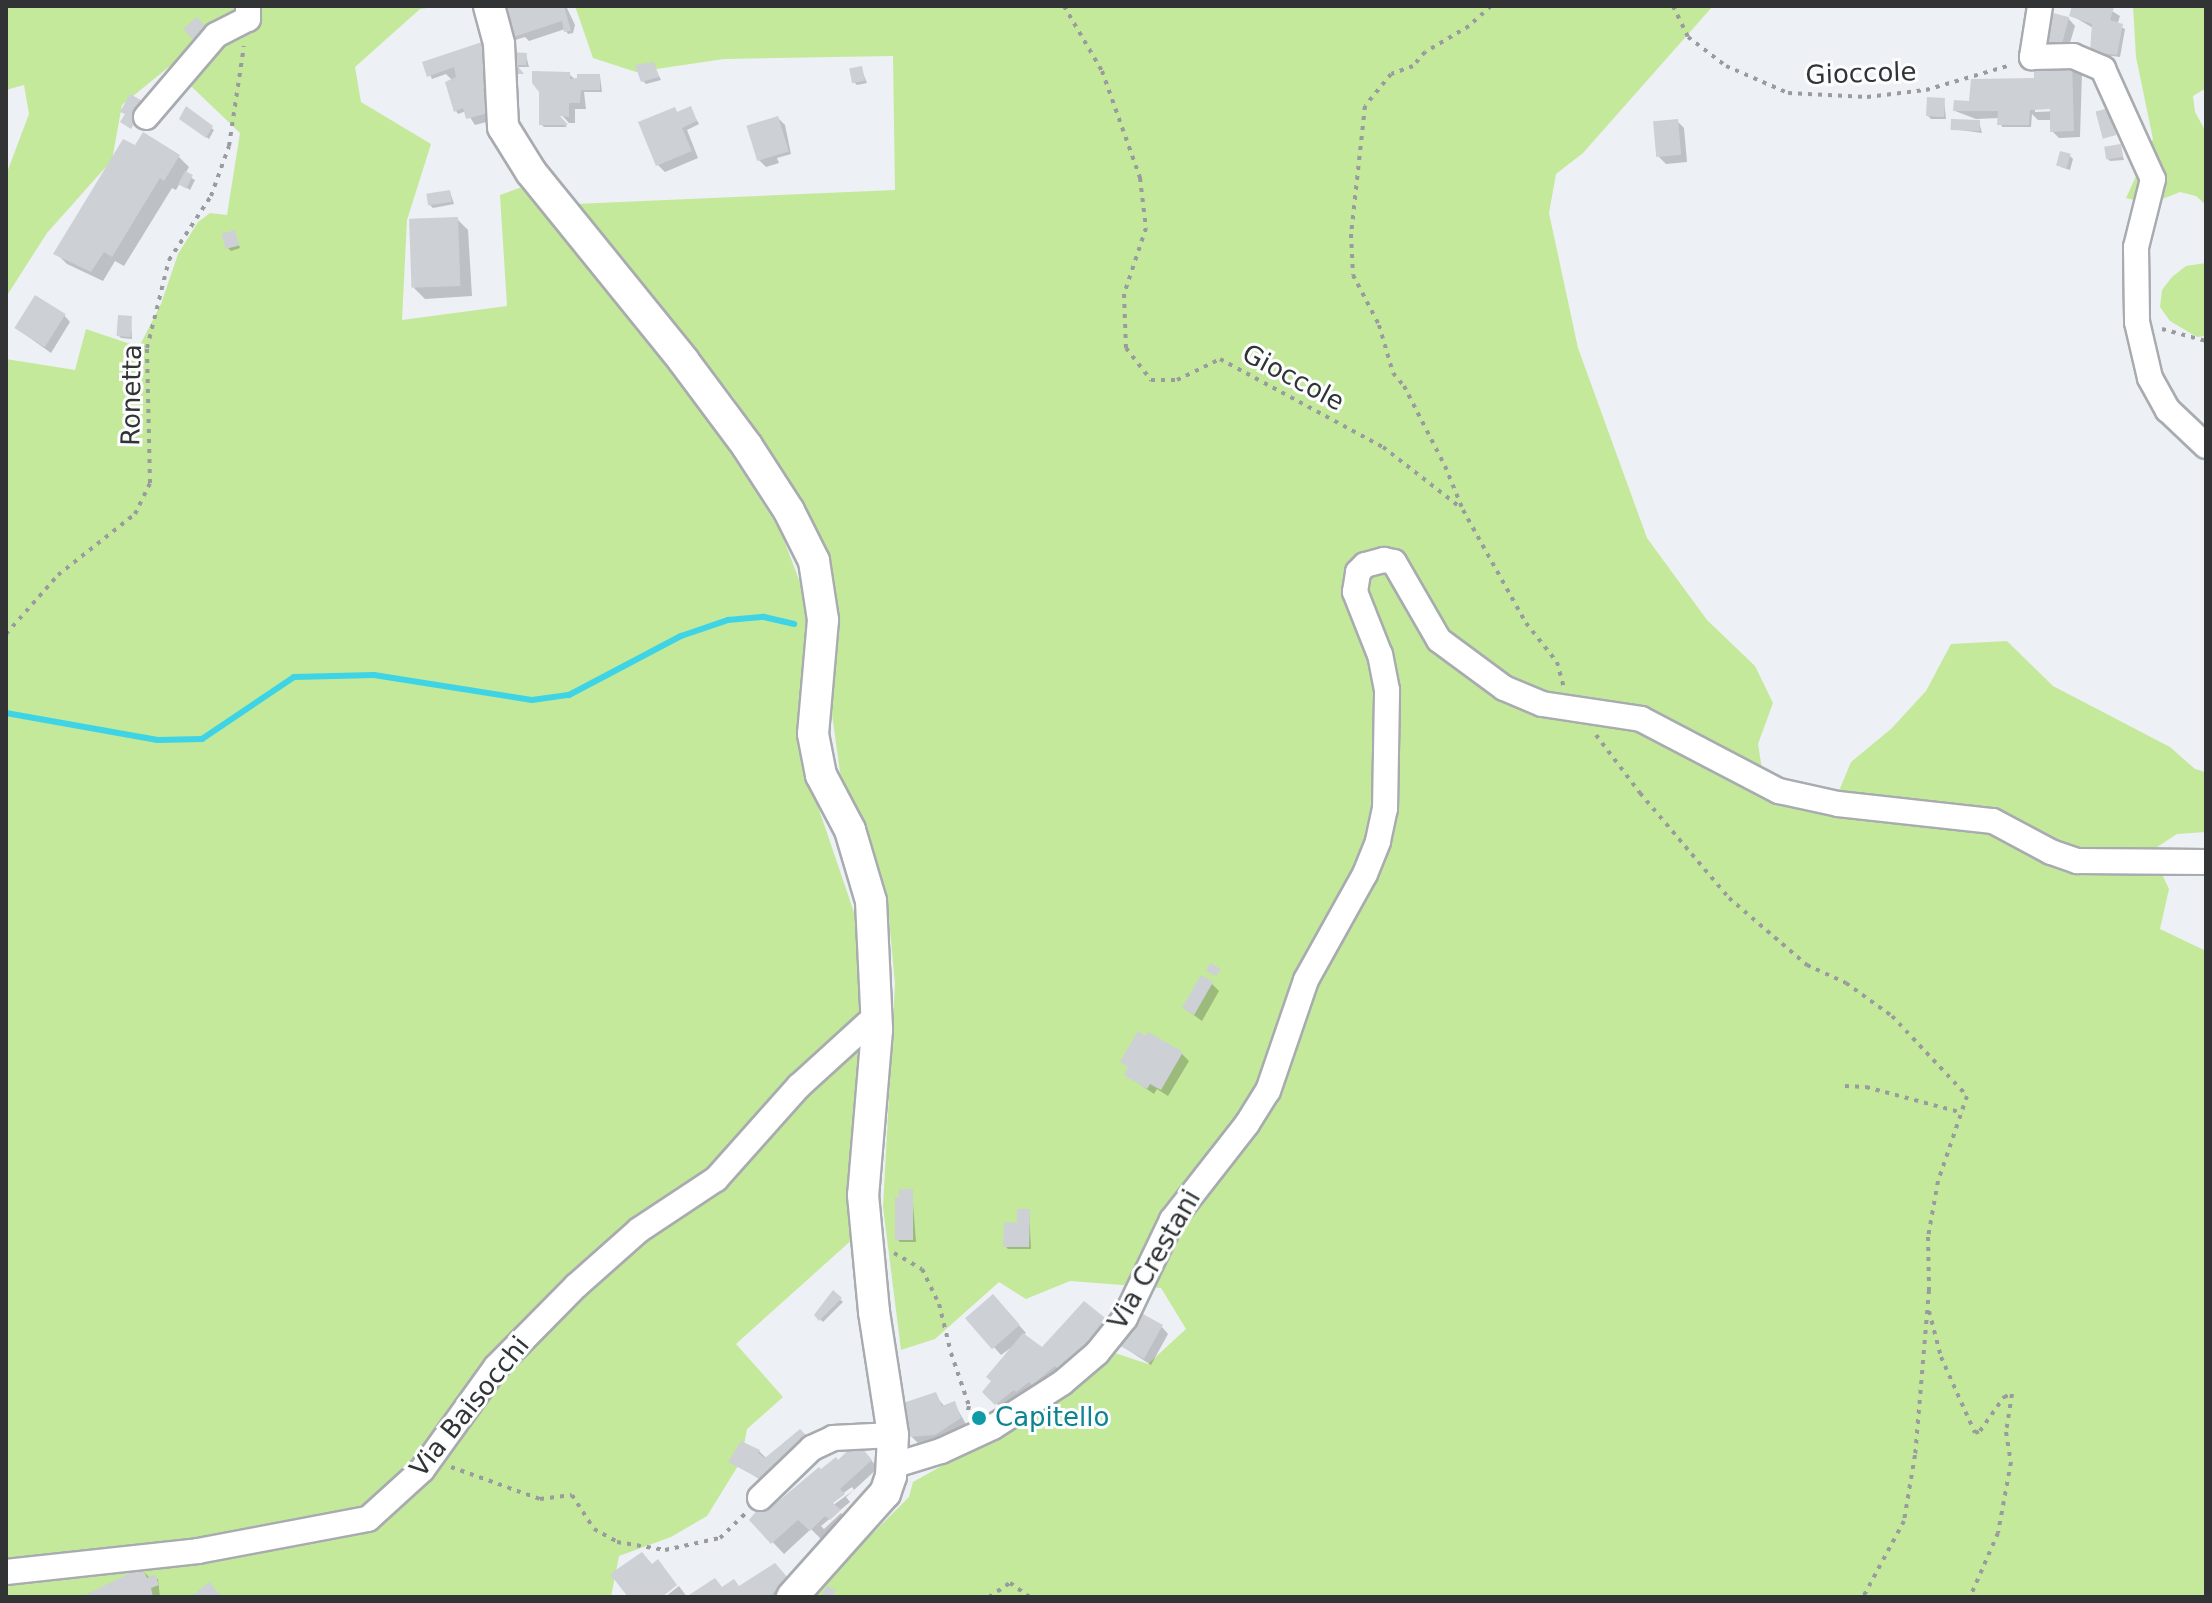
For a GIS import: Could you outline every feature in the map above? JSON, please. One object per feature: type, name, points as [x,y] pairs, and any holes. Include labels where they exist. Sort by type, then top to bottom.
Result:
[{"type":"street","points":[[489,6],[499,44],[503,127],[531,172],[683,360],[747,446],[789,511],[814,561],[823,620],[813,734],[821,775],[850,830],[871,901],[876,1016],[863,1195],[893,1435],[892,1466],[885,1493],[792,1597]]},
{"type":"street","points":[[2040,6],[2032,57],[2073,56],[2103,69],[2153,179],[2136,247],[2137,322],[2150,378],[2168,410],[2206,446]]},
{"type":"street","points":[[146,117],[216,35],[248,13]]},
{"type":"street","name":"Via Crestani","points":[[892,1466],[941,1451],[993,1427],[1062,1383],[1097,1353],[1125,1318],[1172,1220],[1247,1124],[1268,1091],[1311,969],[1365,874],[1378,841],[1385,809],[1387,690],[1380,655],[1357,604],[1355,581],[1358,572],[1374,561],[1394,562],[1431,628],[1451,650],[1504,688],[1542,704],[1566,705]]},
{"type":"street","points":[[1566,705],[1641,719],[1766,785],[1801,798],[1993,821],[2051,852],[2077,861],[2206,862]]},
{"type":"street","name":"Via Baisocchi","points":[[6,1572],[198,1551],[368,1519],[422,1470],[496,1367],[576,1286],[639,1230],[716,1179],[799,1086],[876,1016]]},
{"type":"street","points":[[760,1498],[812,1448],[833,1438],[893,1435]]},
{"type":"path","name":"Gioccole","points":[[1064,6],[1102,71],[1140,178],[1146,228],[1124,294],[1126,348],[1151,380],[1177,380],[1220,359],[1383,447],[1463,510]]},
{"type":"path","name":"Gioccole","points":[[1491,6],[1469,26],[1425,52],[1413,66],[1391,74],[1365,106],[1351,234],[1353,275],[1379,325],[1393,373],[1404,386],[1445,466],[1463,510],[1526,623],[1557,662],[1566,705]]},
{"type":"path","name":"Gioccole","points":[[1673,6],[1688,37],[1726,66],[1788,93],[1867,97],[1926,90],[1989,74],[2032,57]]},
{"type":"path","name":"Ronetta","points":[[6,634],[58,575],[135,514],[150,483],[147,348],[169,260],[211,196],[229,146],[248,13]]},
{"type":"path","points":[[2137,322],[2206,341]]},
{"type":"path","points":[[1593,731],[1640,793],[1729,898],[1807,965],[1846,983],[1892,1016],[1948,1072],[1967,1096],[1938,1181],[1928,1237],[1930,1323],[1975,1433],[1998,1410],[2004,1397],[2012,1394],[2006,1432],[2011,1462],[1998,1533],[1970,1597]]},
{"type":"path","points":[[1845,1086],[1866,1087],[1963,1113]]},
{"type":"path","points":[[867,1238],[922,1269],[939,1304],[969,1406],[966,1422]]},
{"type":"path","points":[[1863,1597],[1904,1521],[1915,1455],[1929,1290]]},
{"type":"path","points":[[422,1470],[446,1465],[540,1499],[572,1495],[594,1529],[617,1542],[665,1550],[720,1538],[760,1498]]},
{"type":"path","points":[[989,1597],[1010,1583],[1030,1597]]},
{"type":"green space","points":[[6,6],[443,6],[420,9],[355,67],[361,102],[431,144],[407,220],[402,320],[507,306],[500,195],[525,186],[708,416],[781,532],[802,588],[808,636],[799,707],[809,780],[859,927],[864,984],[855,1237],[736,1344],[783,1397],[747,1429],[741,1461],[707,1516],[671,1537],[619,1556],[611,1597],[6,1597],[6,359],[75,370],[86,329],[139,347],[161,304],[178,254],[198,222],[210,213],[227,215],[240,133],[170,66],[122,105],[112,160],[47,233],[6,297],[6,175],[29,114],[24,85],[6,90]]},
{"type":"green space","points":[[575,6],[1713,6],[1583,153],[1556,174],[1549,213],[1578,348],[1647,538],[1707,620],[1755,666],[1773,703],[1758,744],[1763,775],[1807,810],[1836,798],[1851,762],[1891,729],[1926,691],[1951,644],[2007,641],[2053,686],[2170,747],[2195,769],[2206,772],[2206,832],[2177,834],[2151,851],[2169,889],[2160,929],[2206,951],[2206,1597],[809,1597],[909,1497],[913,1482],[1036,1413],[1112,1352],[1148,1364],[1186,1329],[1161,1288],[1070,1281],[1026,1299],[999,1282],[935,1339],[901,1350],[883,1207],[895,984],[889,919],[840,772],[831,707],[839,634],[833,581],[809,518],[734,398],[575,204],[895,190],[893,56],[724,59],[636,72],[593,58]]},
{"type":"green space","points":[[2133,6],[2206,6],[2206,88],[2193,96],[2195,112],[2206,132],[2206,205],[2196,196],[2180,192],[2150,204],[2126,198],[2153,139],[2136,57]]},
{"type":"green space","points":[[2206,263],[2206,336],[2197,337],[2170,321],[2160,307],[2162,290],[2186,266]]},
{"type":"building","points":[[511,6],[564,6],[571,31],[564,32],[562,21],[507,39],[499,12]]},
{"type":"building","points":[[2072,6],[2114,7],[2110,20],[2123,24],[2117,55],[2090,52],[2092,24],[2069,16]]},
{"type":"building","points":[[2046,11],[2069,17],[2061,48],[2038,42]]},
{"type":"building","points":[[197,17],[211,33],[197,45],[183,29]]},
{"type":"building","points":[[494,38],[496,84],[483,89],[488,113],[466,119],[463,108],[454,112],[445,82],[456,77],[454,67],[427,77],[422,62]]},
{"type":"building","points":[[509,52],[527,53],[526,65],[517,65],[524,74],[516,74],[516,63]]},
{"type":"building","points":[[2072,60],[2074,131],[2050,132],[2050,109],[2030,110],[2029,125],[1997,125],[1998,111],[1953,111],[1954,100],[1969,101],[1971,79],[2034,78],[2034,61]]},
{"type":"building","points":[[654,62],[659,77],[641,82],[635,65]]},
{"type":"building","points":[[862,66],[865,81],[852,83],[849,68]]},
{"type":"building","points":[[532,71],[570,72],[570,79],[577,78],[577,74],[600,74],[600,90],[581,90],[580,103],[569,103],[569,117],[560,116],[568,125],[539,125],[539,92],[532,83]]},
{"type":"building","points":[[130,94],[146,103],[131,129],[120,122],[125,114],[120,112]]},
{"type":"building","points":[[1927,97],[1945,98],[1944,117],[1926,116]]},
{"type":"building","points":[[186,106],[213,126],[206,138],[179,119]]},
{"type":"building","points":[[691,106],[697,121],[682,128],[692,151],[656,166],[638,122],[675,107],[677,112]]},
{"type":"building","points":[[2109,108],[2116,135],[2103,139],[2095,112]]},
{"type":"building","points":[[778,116],[789,151],[757,161],[746,126]]},
{"type":"building","points":[[1678,119],[1681,155],[1656,157],[1653,121]]},
{"type":"building","points":[[1951,119],[1980,120],[1980,131],[1951,130]]},
{"type":"building","points":[[143,132],[180,155],[164,181],[160,178],[112,257],[104,252],[91,272],[53,254],[123,139],[135,145]]},
{"type":"building","points":[[2121,144],[2123,157],[2106,159],[2104,147]]},
{"type":"building","points":[[2060,151],[2071,154],[2067,168],[2056,165]]},
{"type":"building","points":[[185,171],[193,175],[186,188],[178,184]]},
{"type":"building","points":[[450,190],[452,202],[428,206],[426,194]]},
{"type":"building","points":[[458,217],[460,286],[411,288],[409,219]]},
{"type":"building","points":[[235,230],[239,245],[226,249],[221,234]]},
{"type":"building","points":[[35,295],[66,314],[45,347],[14,328]]},
{"type":"building","points":[[118,315],[132,316],[131,337],[117,336]]},
{"type":"building","points":[[1210,963],[1221,969],[1216,976],[1206,971]]},
{"type":"building","points":[[1201,975],[1213,982],[1194,1015],[1182,1008]]},
{"type":"building","points":[[1138,1031],[1146,1036],[1148,1032],[1183,1052],[1161,1090],[1150,1084],[1147,1089],[1124,1075],[1128,1067],[1120,1062]]},
{"type":"building","points":[[899,1189],[913,1189],[913,1240],[895,1240],[895,1197],[899,1197]]},
{"type":"building","points":[[1017,1209],[1030,1209],[1029,1247],[1003,1247],[1004,1222],[1017,1223]]},
{"type":"building","points":[[833,1290],[842,1298],[819,1321],[814,1315]]},
{"type":"building","points":[[993,1294],[1020,1325],[992,1349],[965,1318]]},
{"type":"building","points":[[1084,1301],[1109,1321],[1078,1359],[1061,1372],[1055,1366],[1032,1385],[1029,1382],[1016,1392],[1014,1390],[995,1405],[982,1392],[991,1381],[986,1377],[1023,1333],[1042,1347]]},
{"type":"building","points":[[1134,1309],[1163,1325],[1144,1359],[1115,1343]]},
{"type":"building","points":[[936,1392],[942,1406],[955,1401],[961,1418],[935,1435],[909,1437],[897,1405]]},
{"type":"building","points":[[800,1429],[813,1442],[771,1484],[728,1462],[741,1441],[760,1450],[758,1453],[765,1458]]},
{"type":"building","points":[[857,1442],[872,1460],[840,1489],[845,1494],[833,1503],[841,1510],[830,1520],[825,1516],[810,1531],[798,1520],[771,1544],[749,1520],[768,1497],[775,1504],[819,1467],[821,1469],[836,1457],[838,1460]]},
{"type":"building","points":[[642,1552],[652,1564],[658,1559],[677,1585],[662,1597],[628,1597],[610,1574]]},
{"type":"building","points":[[775,1563],[788,1578],[769,1597],[686,1597],[715,1578],[722,1587],[734,1579],[739,1586]]},
{"type":"building","points":[[142,1567],[147,1578],[155,1574],[159,1585],[151,1588],[153,1597],[81,1597]]},
{"type":"building","points":[[209,1582],[222,1597],[191,1597]]},
{"type":"building","points":[[827,1586],[836,1590],[832,1597],[821,1597]]},
{"type":"waterway","points":[[6,713],[158,740],[202,739],[294,677],[374,675],[532,700],[569,695],[681,636],[728,620],[764,617],[794,624]]},
{"type":"place","name":"Capitello","points":[[979,1418]]}]
